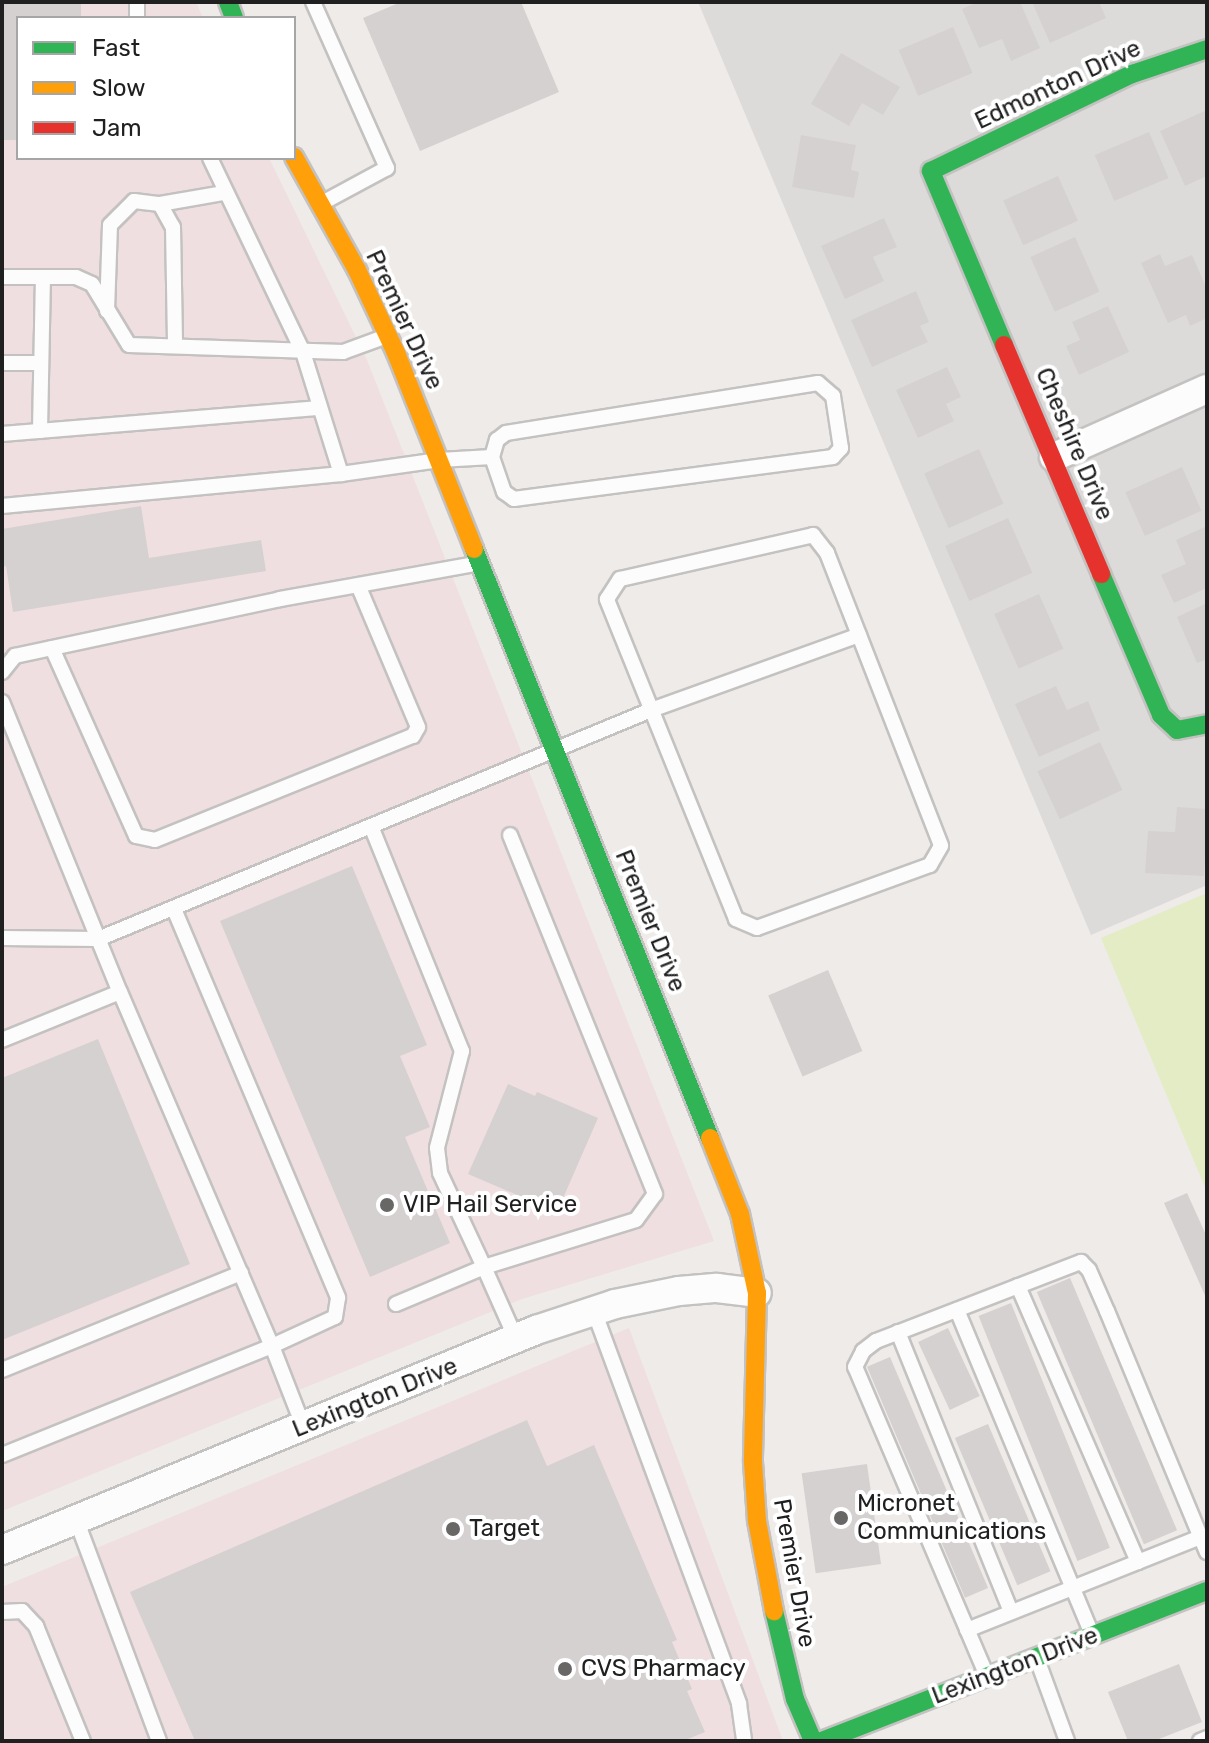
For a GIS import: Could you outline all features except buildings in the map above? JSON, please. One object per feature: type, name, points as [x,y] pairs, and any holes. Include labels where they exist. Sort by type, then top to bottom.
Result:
[{"type":"street","name":"Edmonton Drive","points":[[931,171],[1132,74],[1207,49]]},
{"type":"street","name":"Premier Drive","points":[[296,160],[388,336],[722,1164],[748,1243],[757,1293],[753,1462],[757,1521],[781,1647],[795,1699],[813,1741]]},
{"type":"street","name":"Cheshire Drive","points":[[931,171],[1161,715],[1177,730],[1207,724]]},
{"type":"street","points":[[1054,457],[1207,389]]},
{"type":"street","name":"Lexington Drive","points":[[2,1550],[516,1339],[594,1311],[679,1291],[717,1288],[757,1293]]},
{"type":"street","name":"Lexington Drive","points":[[822,1741],[1207,1591]]},
{"type":"lane","points":[[313,2],[387,168],[320,204]]},
{"type":"lane","points":[[211,160],[303,352],[341,474]]},
{"type":"lane","points":[[107,312],[110,225],[134,201],[160,204],[224,193]]},
{"type":"lane","points":[[160,204],[173,227],[175,346]]},
{"type":"lane","points":[[2,277],[76,277],[92,284],[129,345],[343,352],[388,336]]},
{"type":"lane","points":[[40,431],[43,277]]},
{"type":"lane","points":[[2,363],[40,363]]},
{"type":"lane","points":[[818,383],[833,396],[841,448],[833,457],[514,499],[504,492],[492,457],[497,440],[506,433],[818,383]]},
{"type":"lane","points":[[2,434],[320,408]]},
{"type":"lane","points":[[2,506],[492,457]]},
{"type":"lane","points":[[813,535],[827,553],[941,846],[930,865],[757,928],[736,919],[651,710],[607,599],[620,579],[813,535]]},
{"type":"lane","points":[[2,672],[15,656],[280,599],[480,563]]},
{"type":"lane","points":[[52,648],[136,836],[155,840],[413,736],[418,727],[359,587]]},
{"type":"lane","points":[[2,938],[98,939],[651,710],[859,635]]},
{"type":"lane","points":[[2,702],[120,992],[272,1346],[304,1428]]},
{"type":"lane","points":[[371,826],[462,1051],[437,1148],[440,1173],[516,1339]]},
{"type":"lane","points":[[396,1304],[484,1267],[636,1220],[655,1194],[510,835]]},
{"type":"lane","points":[[2,1455],[272,1346],[335,1317],[338,1298],[174,909]]},
{"type":"lane","points":[[2,1040],[120,992]]},
{"type":"lane","points":[[967,1630],[1138,1562],[1204,1544],[1089,1270],[1081,1262],[876,1341],[863,1351],[855,1367],[967,1630],[987,1676]]},
{"type":"lane","points":[[2,1370],[241,1273]]},
{"type":"lane","points":[[1018,1286],[1138,1562]]},
{"type":"lane","points":[[957,1310],[1093,1636]]},
{"type":"lane","points":[[594,1311],[739,1704],[744,1741]]},
{"type":"lane","points":[[898,1332],[1011,1612]]},
{"type":"lane","points":[[76,1519],[159,1741]]},
{"type":"lane","points":[[2,1612],[22,1611],[36,1626],[83,1741]]},
{"type":"lane","points":[[1036,1658],[1066,1738],[1050,1741]]},
{"type":"lane","points":[[1200,1741],[1207,1738]]},
{"type":"shaded area","points":[[2,2],[196,2],[202,16],[16,16],[16,160],[270,160],[367,360],[714,1241],[522,1299],[2,1511]]},
{"type":"shaded area","points":[[698,2],[1207,2],[1207,885],[1091,935]]},
{"type":"shaded area","points":[[629,1328],[783,1741],[2,1741],[2,1587]]},
{"type":"green space","points":[[1207,893],[1207,1192],[1101,938]]},
{"type":"traffic: fast","points":[[228,2],[233,16]]},
{"type":"traffic: fast","points":[[1004,345],[931,171],[1132,74],[1207,49]]},
{"type":"traffic: fast","points":[[474,549],[710,1138]]},
{"type":"traffic: fast","points":[[1101,574],[1161,715],[1177,730],[1207,724]]},
{"type":"traffic: fast","points":[[822,1741],[1207,1591]]},
{"type":"traffic: fast","points":[[774,1611],[795,1699],[813,1741]]},
{"type":"traffic: slow","points":[[296,160],[357,270],[396,353],[474,549]]},
{"type":"traffic: slow","points":[[710,1138],[740,1214],[757,1293],[753,1462],[757,1521],[774,1611]]},
{"type":"traffic: jam","points":[[1004,345],[1101,574]]},
{"type":"place","name":"VIP Hail Service","points":[[387,1205]]},
{"type":"place","name":"Micronet Communications","points":[[841,1518]]},
{"type":"place","name":"Target","points":[[453,1529]]},
{"type":"place","name":"CVS Pharmacy","points":[[565,1669]]}]
